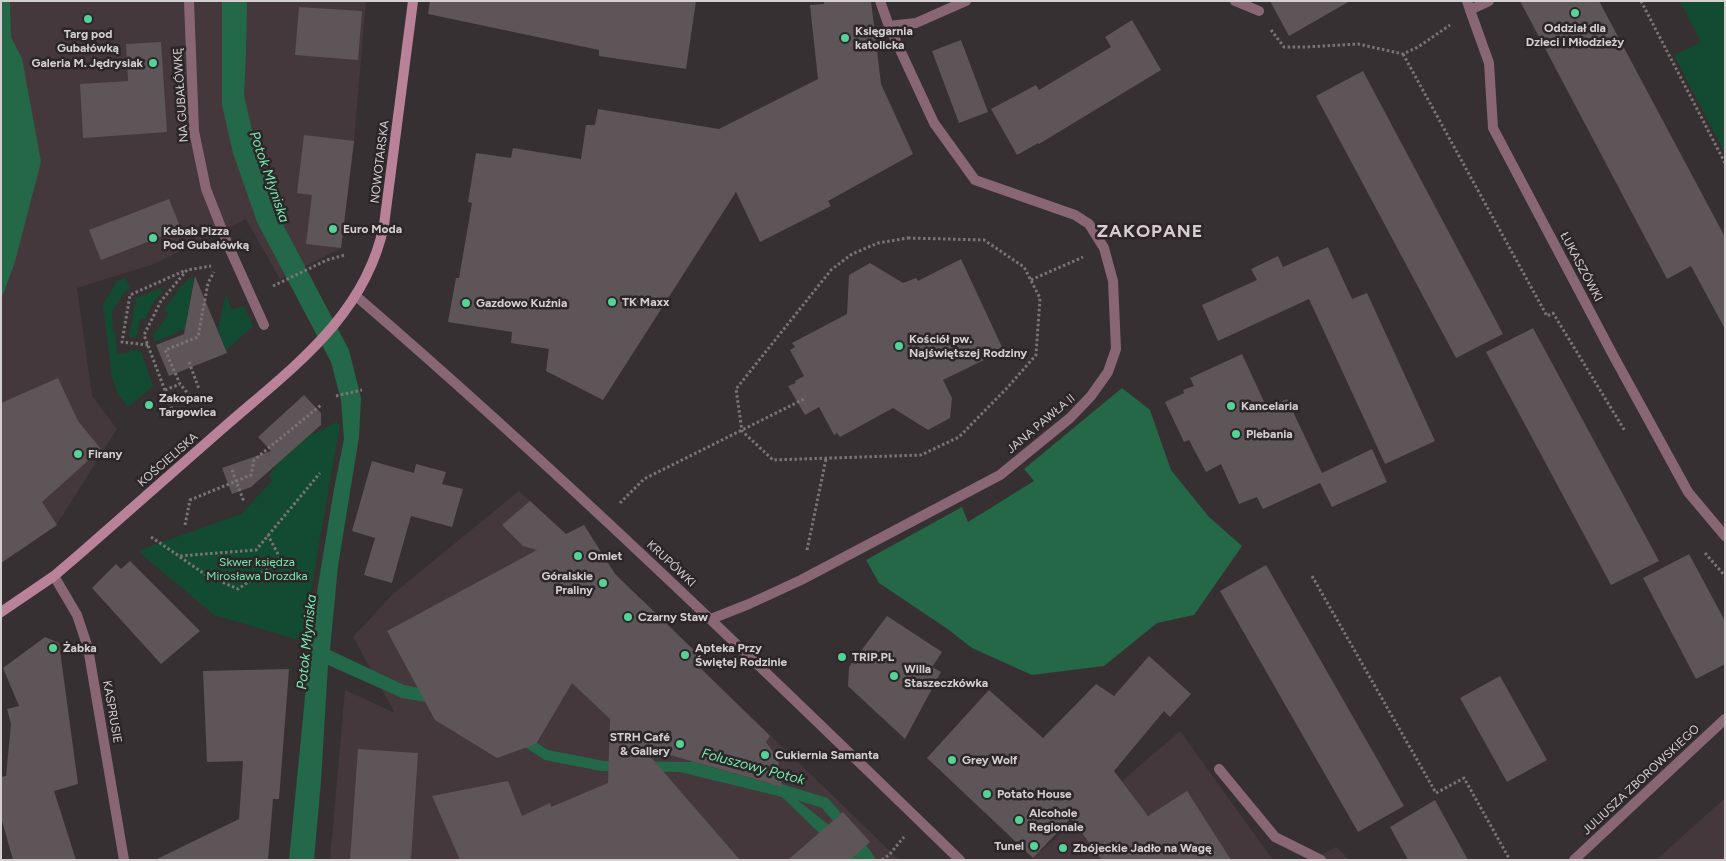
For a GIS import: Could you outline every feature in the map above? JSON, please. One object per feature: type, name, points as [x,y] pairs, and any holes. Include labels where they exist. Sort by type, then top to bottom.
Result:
[{"type":"main road","name":"NOWOTARSKA","points":[[342,316],[356,296],[370,269],[383,232],[413,1]]},
{"type":"main road","name":"KOŚCIELISKA","points":[[1,612],[54,576],[307,354],[342,316]]},
{"type":"street","name":"NA GUBAŁÓWKĘ","points":[[189,1],[194,131],[206,189],[228,245],[264,325]]},
{"type":"street","name":"JANA PAWŁA II","points":[[711,619],[750,604],[801,580],[1000,474],[1070,418],[1091,396],[1108,372],[1116,348],[1113,280],[1104,248],[1090,224],[1075,215],[976,180],[934,123],[889,26],[880,1]]},
{"type":"street","points":[[889,26],[916,23],[966,1]]},
{"type":"street","points":[[1235,1],[1259,11]]},
{"type":"street","points":[[1469,6],[1489,1]]},
{"type":"street","name":"ŁUKASZÓWKI","points":[[1469,6],[1489,63],[1493,128],[1612,354],[1688,492],[1725,536]]},
{"type":"street","name":"KRUPÓWKI","points":[[356,296],[450,377],[711,619],[960,860]]},
{"type":"street","name":"KASPRUSIE","points":[[54,576],[77,615],[88,648],[124,860]]},
{"type":"street","name":"JULIUSZA ZBOROWSKIEGO","points":[[1574,860],[1725,719]]},
{"type":"street","points":[[1219,769],[1275,837],[1321,860]]},
{"type":"path","points":[[1641,1],[1725,162]]},
{"type":"path","points":[[1268,27],[1284,46],[1306,47],[1358,44],[1403,54],[1418,47],[1469,6]]},
{"type":"path","points":[[1403,54],[1547,316],[1553,313],[1628,436]]},
{"type":"path","points":[[908,238],[984,240],[1024,267],[1031,280],[1040,298],[1036,354],[1006,389],[959,437],[921,455],[773,460],[742,431],[736,388],[831,270],[852,254],[878,243],[908,238]]},
{"type":"path","points":[[274,285],[327,260],[345,255]]},
{"type":"path","points":[[1031,280],[1069,263]]},
{"type":"path","points":[[148,345],[122,342],[130,296],[186,270],[217,265]]},
{"type":"path","points":[[172,410],[144,335],[161,301],[186,270]]},
{"type":"path","points":[[190,396],[180,384],[166,350],[198,337],[208,283]]},
{"type":"path","points":[[189,362],[199,388]]},
{"type":"path","points":[[165,390],[180,384]]},
{"type":"path","points":[[336,396],[362,390]]},
{"type":"path","points":[[604,520],[644,479],[804,399]]},
{"type":"path","points":[[185,525],[190,500],[251,475],[254,460],[321,405]]},
{"type":"path","points":[[801,580],[826,459]]},
{"type":"path","points":[[232,470],[244,502]]},
{"type":"path","points":[[179,556],[256,550],[320,473]]},
{"type":"path","points":[[151,537],[206,575],[238,588],[281,560],[268,535]]},
{"type":"path","points":[[1702,550],[1725,576]]},
{"type":"path","points":[[1312,576],[1436,793],[1464,778],[1510,860]]},
{"type":"path","points":[[882,860],[889,855]]},
{"type":"shaded area","points":[[1,1],[10,1],[11,37],[22,58],[41,162],[14,265],[1,300]]},
{"type":"shaded area","points":[[10,1],[366,1],[354,141],[341,248],[280,279],[246,219],[154,264],[77,288],[92,396],[117,429],[57,524],[18,552],[1,523],[1,300],[14,265],[22,58],[11,37]]},
{"type":"shaded area","points":[[222,1],[247,1],[244,95],[254,139],[277,213],[349,350],[361,398],[359,437],[338,566],[330,650],[404,685],[467,698],[548,750],[604,761],[694,762],[781,787],[873,860],[847,860],[782,797],[680,772],[601,771],[545,760],[464,708],[402,698],[328,665],[314,860],[289,860],[313,616],[344,439],[341,400],[331,362],[257,222],[233,153],[222,105]]},
{"type":"shaded area","points":[[1122,388],[1150,410],[1171,470],[1209,517],[1242,546],[1194,615],[1157,623],[1104,666],[1032,675],[972,648],[949,630],[879,583],[866,560],[962,507],[968,522],[1034,481],[1024,469]]},
{"type":"shaded area","points":[[519,491],[566,534],[584,525],[615,574],[701,657],[699,666],[899,860],[330,860],[345,690],[395,713],[353,637],[394,593]]},
{"type":"shaded area","points":[[1180,731],[1273,860],[1035,860],[1033,858]]},
{"type":"shaded area","points":[[1725,798],[1725,860],[1656,860]]},
{"type":"shaded area","points":[[1336,847],[1350,860],[1311,860]]},
{"type":"green space","points":[[1680,1],[1725,1],[1725,153],[1674,55],[1701,42]]},
{"type":"green space","points":[[126,278],[130,289],[124,292],[112,312],[117,354],[129,353],[129,350],[141,351],[153,386],[128,407],[118,394],[112,377],[103,305],[117,281]]},
{"type":"green space","points":[[190,278],[194,278],[185,329],[155,342],[153,334],[168,314],[164,310],[182,285]]},
{"type":"green space","points":[[161,288],[162,293],[151,305],[146,318],[140,319],[136,338],[129,337],[136,298]]},
{"type":"green space","points":[[226,293],[231,310],[244,306],[253,326],[226,350],[218,329]]},
{"type":"green space","name":"Skwer księdza Mirosława Drozdka","points":[[334,423],[340,424],[302,641],[214,615],[139,552],[148,547],[241,514],[272,481],[269,475],[280,461],[312,433],[314,434]]},
{"type":"building","points":[[430,1],[696,1],[686,69],[599,56],[599,50],[428,14]]},
{"type":"building","points":[[824,1],[871,1],[881,84],[913,154],[828,201],[831,206],[760,242],[736,192],[603,400],[546,371],[549,349],[511,343],[512,332],[448,322],[456,278],[459,278],[472,203],[468,202],[476,153],[511,158],[513,148],[581,159],[586,125],[595,125],[598,109],[719,129],[818,79],[810,5],[824,4]]},
{"type":"building","points":[[1270,1],[1350,1],[1289,36]]},
{"type":"building","points":[[1520,1],[1599,1],[1725,237],[1725,329],[1691,266],[1667,279]]},
{"type":"building","points":[[299,7],[362,11],[358,60],[295,55]]},
{"type":"building","points":[[1132,20],[1161,70],[1039,144],[1017,155],[991,109],[1036,85],[1039,90],[1111,47],[1105,37]]},
{"type":"building","points":[[961,40],[988,112],[959,123],[932,51]]},
{"type":"building","points":[[161,42],[167,132],[83,138],[80,84],[128,81],[126,44]]},
{"type":"building","points":[[1363,71],[1503,334],[1456,358],[1316,96]]},
{"type":"building","points":[[304,135],[354,141],[341,248],[306,244],[312,195],[297,193]]},
{"type":"building","points":[[169,199],[181,229],[101,260],[89,230]]},
{"type":"building","points":[[1328,247],[1352,299],[1367,293],[1435,441],[1385,464],[1309,299],[1218,341],[1202,305],[1257,280],[1251,269],[1278,256],[1283,267]]},
{"type":"building","name":"Kościół pw. Najświętszej Rodziny","points":[[961,259],[1002,347],[982,358],[984,360],[943,380],[952,398],[950,418],[928,430],[893,408],[840,437],[837,433],[834,435],[819,407],[805,415],[788,386],[796,383],[795,381],[804,376],[790,350],[795,347],[792,343],[847,314],[849,275],[870,263],[903,283],[916,278],[918,281]]},
{"type":"building","points":[[195,276],[227,353],[169,376],[156,345],[184,334]]},
{"type":"building","points":[[1533,328],[1659,561],[1611,585],[1486,352]]},
{"type":"building","name":"Plebania","points":[[1242,354],[1267,408],[1287,399],[1322,473],[1372,449],[1387,482],[1332,507],[1320,483],[1263,509],[1257,497],[1239,504],[1221,464],[1206,472],[1189,440],[1184,442],[1165,402],[1184,393],[1183,390],[1194,386],[1190,378]]},
{"type":"building","points":[[58,378],[78,421],[101,449],[42,502],[57,525],[1,563],[1,403]]},
{"type":"building","points":[[304,395],[321,413],[321,425],[251,487],[232,494],[222,468],[271,451],[258,437]]},
{"type":"building","points":[[372,461],[414,473],[416,464],[446,472],[442,484],[463,489],[452,527],[411,516],[392,583],[364,575],[375,538],[352,531]]},
{"type":"building","points":[[530,501],[566,534],[584,525],[615,574],[701,657],[695,663],[770,736],[766,742],[778,759],[782,787],[642,747],[740,860],[460,860],[432,796],[508,781],[522,816],[550,803],[551,807],[608,783],[610,719],[572,683],[536,744],[497,758],[435,720],[387,631],[537,550],[523,546],[502,525]]},
{"type":"building","points":[[1689,554],[1725,621],[1725,664],[1696,679],[1643,578]]},
{"type":"building","points":[[130,561],[200,631],[161,664],[92,588],[116,564],[121,569]]},
{"type":"building","points":[[1266,565],[1404,806],[1358,832],[1220,591]]},
{"type":"building","name":"Willa Staszeczkówka","points":[[887,616],[942,652],[932,667],[941,672],[905,739],[848,686],[849,667]]},
{"type":"building","points":[[45,637],[59,643],[78,784],[54,791],[76,860],[13,860],[1,817],[1,777],[6,776],[11,724],[7,709],[19,706],[3,668]]},
{"type":"building","points":[[1149,656],[1191,694],[1170,717],[1164,711],[1114,771],[1148,816],[1187,791],[1231,860],[1102,860],[1071,818],[1033,858],[927,758],[989,690],[1043,738],[1096,684],[1114,696]]},
{"type":"building","points":[[289,669],[279,799],[273,799],[268,860],[155,860],[239,819],[243,761],[207,762],[203,671]]},
{"type":"building","points":[[1500,676],[1547,760],[1507,782],[1460,698]]},
{"type":"building","points":[[358,749],[418,753],[411,860],[350,860]]},
{"type":"building","points":[[1435,800],[1468,860],[1408,860],[1390,827]]},
{"type":"building","points":[[843,812],[870,842],[850,860],[788,860]]},
{"type":"waterway","name":"Foluszowy Potok","points":[[773,787],[825,803],[837,817]]},
{"type":"waterway","name":"Foluszowy Potok","points":[[862,849],[870,860]]},
{"type":"place","name":"Oddział dla Dzieci i Młodzieży","points":[[1575,13]]},
{"type":"place","name":"Targ pod Gubałówką","points":[[88,19]]},
{"type":"place","name":"Księgarnia katolicka","points":[[845,38]]},
{"type":"place","name":"Galeria M. Jędrysiak","points":[[153,63]]},
{"type":"place","name":"Euro Moda","points":[[333,229]]},
{"type":"place","name":"Kebab Pizza Pod Gubałówką","points":[[153,238]]},
{"type":"place","name":"TK Maxx","points":[[612,302]]},
{"type":"place","name":"Gazdowo Kuźnia","points":[[466,303]]},
{"type":"place","name":"Kościół pw. Najświętszej Rodziny","points":[[899,346]]},
{"type":"place","name":"Zakopane Targowica","points":[[149,405]]},
{"type":"place","name":"Kancelaria","points":[[1231,406]]},
{"type":"place","name":"Plebania","points":[[1236,434]]},
{"type":"place","name":"Firany","points":[[78,454]]},
{"type":"place","name":"Omlet","points":[[578,556]]},
{"type":"place","name":"Góralskie Praliny","points":[[603,583]]},
{"type":"place","name":"Czarny Staw","points":[[628,617]]},
{"type":"place","name":"Żabka","points":[[53,648]]},
{"type":"place","name":"Apteka Przy Świętej Rodzinie","points":[[685,655]]},
{"type":"place","name":"TRIP.PL","points":[[842,657]]},
{"type":"place","name":"Willa Staszeczkówka","points":[[894,676]]},
{"type":"place","name":"STRH Café & Gallery","points":[[680,744]]},
{"type":"place","name":"Cukiernia Samanta","points":[[765,755]]},
{"type":"place","name":"Grey Wolf","points":[[952,760]]},
{"type":"place","name":"Potato House","points":[[987,794]]},
{"type":"place","name":"Alcohole Regionale","points":[[1019,820]]},
{"type":"place","name":"Tunel","points":[[1034,846]]},
{"type":"place","name":"Zbójeckie Jadło na Wagę","points":[[1063,848]]},
{"type":"district","name":"ZAKOPANE","points":[[1150,232]]},
{"type":"water label","name":"Potok Młyniska","points":[[269,177]]},
{"type":"water label","name":"Potok Młyniska","points":[[307,642]]}]
